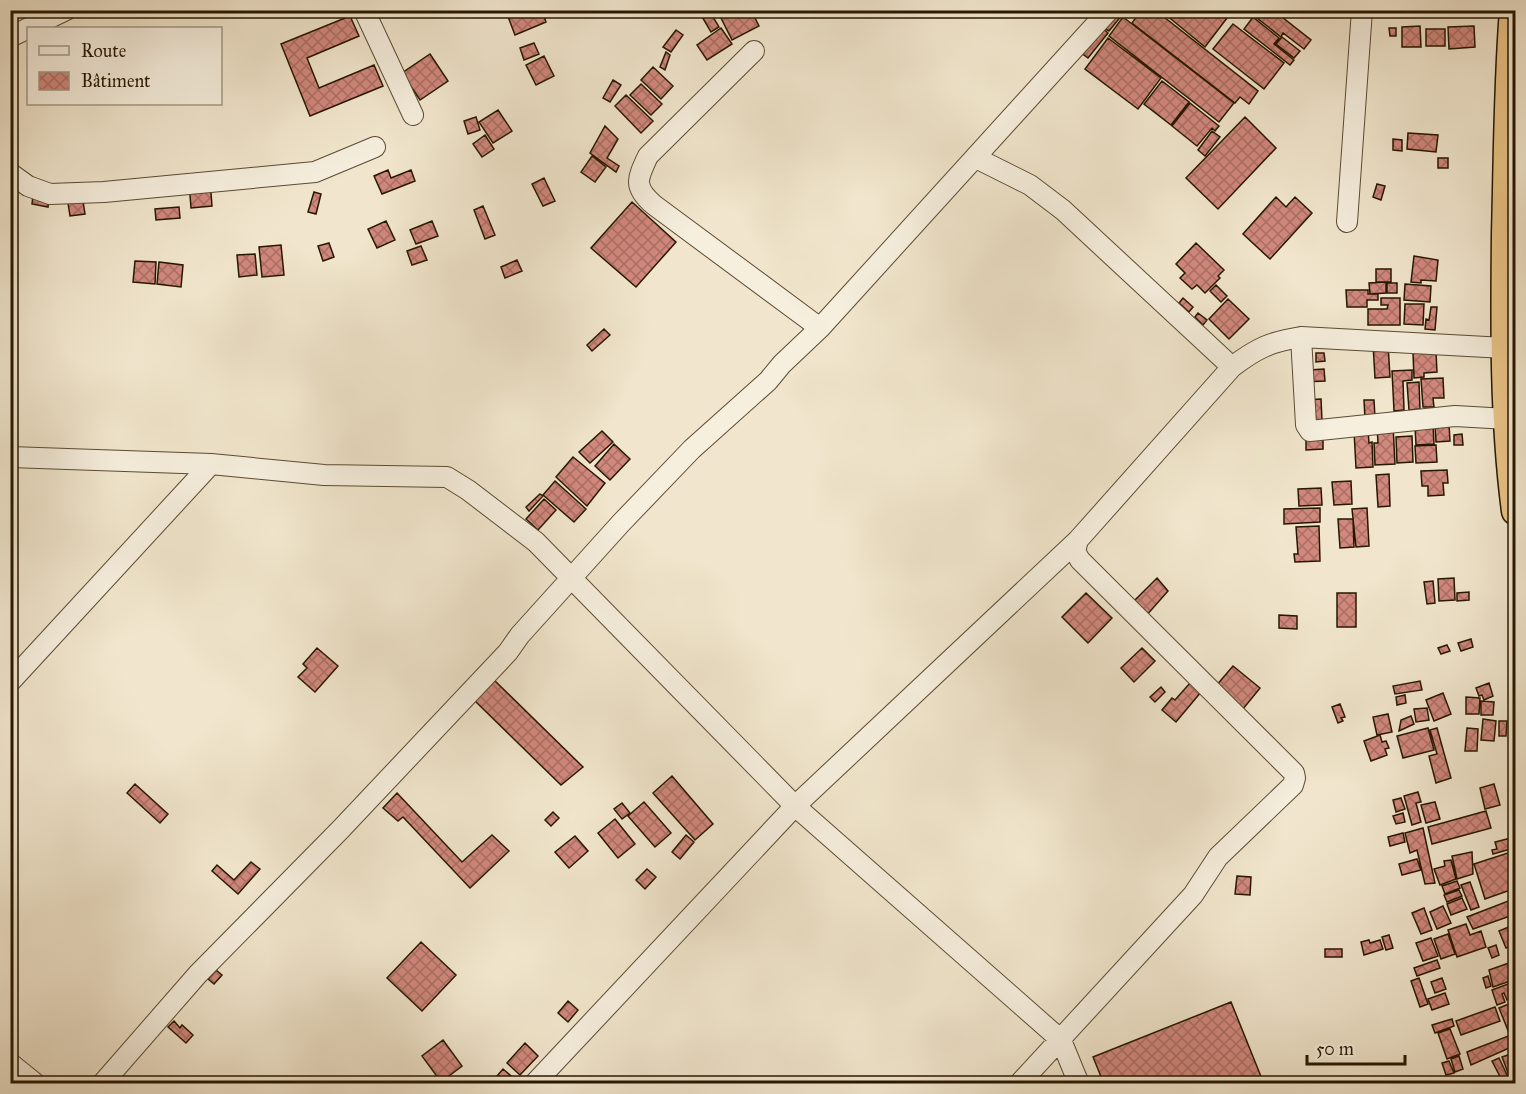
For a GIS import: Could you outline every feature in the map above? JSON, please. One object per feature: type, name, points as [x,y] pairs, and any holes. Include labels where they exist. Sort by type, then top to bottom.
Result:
[{"type":"highway","points":[[1514,10],[1505,348],[1515,511]]},
{"type":"street","points":[[31,27],[66,10]]},
{"type":"street","points":[[364,10],[413,115]]},
{"type":"street","points":[[102,1083],[198,974],[340,830],[508,652],[520,635],[571,578],[692,449],[768,381],[782,364],[820,328],[1109,10]]},
{"type":"street","points":[[1347,222],[1362,10]]},
{"type":"street","points":[[10,37],[27,29]]},
{"type":"street","points":[[754,51],[648,156],[639,176],[639,186],[654,206],[820,328]]},
{"type":"street","points":[[10,173],[28,186],[50,194],[104,192],[315,172],[375,147]]},
{"type":"street","points":[[976,158],[1030,185],[1063,210],[1232,367]]},
{"type":"street","points":[[1301,337],[1306,425],[1310,431],[1455,416],[1508,419]]},
{"type":"street","points":[[534,1083],[795,806],[1078,540],[1232,367],[1251,353],[1277,341],[1301,337],[1505,348]]},
{"type":"street","points":[[10,457],[211,464],[324,475],[447,477],[468,490],[536,542],[795,806],[1061,1040],[1079,1083]]},
{"type":"street","points":[[10,682],[211,464]]},
{"type":"street","points":[[1019,1083],[1193,895],[1218,857],[1293,784],[1295,778],[1294,773],[1080,560],[1075,551],[1078,540]]},
{"type":"street","points":[[10,1063],[36,1083]]},
{"type":"building","points":[[21,10],[56,10],[27,24]]},
{"type":"building","points":[[517,10],[542,10],[546,22],[515,35],[507,14]]},
{"type":"building","points":[[698,10],[709,10],[719,27],[711,32]]},
{"type":"building","points":[[734,10],[751,10],[759,26],[732,40],[721,18]]},
{"type":"building","points":[[1117,10],[1122,15],[1109,31],[1101,26]]},
{"type":"building","points":[[1141,10],[1155,10],[1258,91],[1249,104],[1240,97],[1235,103],[1132,23]]},
{"type":"building","points":[[1160,10],[1218,10],[1227,18],[1205,47]]},
{"type":"building","points":[[1247,10],[1273,10],[1311,40],[1304,49],[1283,33],[1281,37]]},
{"type":"building","points":[[350,16],[359,36],[307,58],[319,88],[374,65],[383,86],[310,116],[281,44]]},
{"type":"building","points":[[1123,17],[1234,103],[1219,122],[1109,36]]},
{"type":"building","points":[[1253,17],[1279,38],[1274,44],[1294,60],[1290,65],[1244,29]]},
{"type":"building","points":[[1233,24],[1284,63],[1264,89],[1213,49]]},
{"type":"building","points":[[1100,26],[1108,33],[1088,58],[1080,52]]},
{"type":"building","points":[[1420,26],[1421,47],[1402,47],[1402,27]]},
{"type":"building","points":[[1474,26],[1475,47],[1449,49],[1448,27]]},
{"type":"building","points":[[721,28],[732,44],[707,60],[697,45]]},
{"type":"building","points":[[1389,28],[1396,28],[1396,36],[1390,36]]},
{"type":"building","points":[[1426,29],[1445,29],[1445,46],[1426,46]]},
{"type":"building","points":[[676,30],[683,35],[671,52],[663,47]]},
{"type":"building","points":[[1282,37],[1300,51],[1294,58],[1276,44]]},
{"type":"building","points":[[1108,38],[1161,78],[1138,109],[1085,69]]},
{"type":"building","points":[[534,43],[539,54],[524,60],[520,48]]},
{"type":"building","points":[[666,52],[670,55],[665,70],[660,67]]},
{"type":"building","points":[[430,54],[448,81],[420,100],[402,73]]},
{"type":"building","points":[[544,56],[554,76],[536,85],[526,65]]},
{"type":"building","points":[[653,67],[673,86],[661,99],[641,80]]},
{"type":"building","points":[[613,80],[621,85],[610,102],[603,98]]},
{"type":"building","points":[[1162,81],[1189,102],[1171,125],[1144,104]]},
{"type":"building","points":[[641,84],[662,104],[651,115],[630,95]]},
{"type":"building","points":[[626,95],[653,121],[641,133],[615,106]]},
{"type":"building","points":[[1190,103],[1219,126],[1215,131],[1212,128],[1197,146],[1172,126]]},
{"type":"building","points":[[498,110],[512,131],[493,143],[479,122]]},
{"type":"building","points":[[476,117],[480,130],[468,134],[464,121]]},
{"type":"building","points":[[1245,117],[1276,148],[1218,209],[1186,178]]},
{"type":"building","points":[[605,126],[618,139],[607,158],[619,166],[616,172],[590,153]]},
{"type":"building","points":[[1212,131],[1220,137],[1205,156],[1198,150]]},
{"type":"building","points":[[1408,133],[1438,135],[1436,152],[1407,149]]},
{"type":"building","points":[[485,135],[494,149],[482,157],[473,144]]},
{"type":"building","points":[[1393,139],[1402,140],[1402,151],[1393,150]]},
{"type":"building","points":[[592,156],[606,167],[595,182],[581,172]]},
{"type":"building","points":[[1438,158],[1448,158],[1448,168],[1438,168]]},
{"type":"building","points":[[388,170],[391,178],[411,170],[415,181],[382,194],[374,176]]},
{"type":"building","points":[[544,178],[555,201],[543,206],[532,184]]},
{"type":"building","points":[[210,180],[212,206],[191,208],[189,182]]},
{"type":"building","points":[[1377,184],[1385,186],[1381,200],[1373,197]]},
{"type":"building","points":[[314,192],[321,194],[316,214],[308,212]]},
{"type":"building","points":[[33,196],[49,198],[48,207],[32,204]]},
{"type":"building","points":[[1276,197],[1286,207],[1295,197],[1312,213],[1270,259],[1243,234]]},
{"type":"building","points":[[83,201],[85,214],[70,216],[68,203]]},
{"type":"building","points":[[632,202],[676,242],[636,287],[591,248]]},
{"type":"building","points":[[483,206],[495,235],[485,239],[474,210]]},
{"type":"building","points":[[179,207],[180,218],[156,220],[155,209]]},
{"type":"building","points":[[386,221],[395,240],[377,248],[368,229]]},
{"type":"building","points":[[432,221],[438,236],[416,244],[410,230]]},
{"type":"building","points":[[329,243],[334,257],[323,261],[318,246]]},
{"type":"building","points":[[1196,243],[1224,270],[1218,276],[1220,278],[1205,293],[1197,285],[1192,289],[1180,278],[1185,273],[1176,264]]},
{"type":"building","points":[[281,245],[284,275],[262,277],[259,247]]},
{"type":"building","points":[[421,246],[427,260],[412,265],[407,251]]},
{"type":"building","points":[[255,254],[257,275],[239,277],[237,255]]},
{"type":"building","points":[[1414,256],[1438,260],[1436,281],[1411,282]]},
{"type":"building","points":[[517,260],[522,271],[505,278],[501,267]]},
{"type":"building","points":[[135,261],[156,262],[155,284],[133,282]]},
{"type":"building","points":[[159,262],[183,265],[181,287],[157,284]]},
{"type":"building","points":[[1376,269],[1391,269],[1391,282],[1376,282]]},
{"type":"building","points":[[1386,282],[1386,293],[1370,294],[1369,283]]},
{"type":"building","points":[[1387,283],[1397,283],[1397,293],[1387,293]]},
{"type":"building","points":[[1405,284],[1431,286],[1430,302],[1404,300]]},
{"type":"building","points":[[1216,285],[1227,296],[1221,302],[1210,291]]},
{"type":"building","points":[[1346,290],[1368,290],[1368,294],[1378,294],[1378,300],[1367,300],[1367,307],[1347,307]]},
{"type":"building","points":[[1183,298],[1193,307],[1189,312],[1179,303]]},
{"type":"building","points":[[1381,298],[1400,298],[1400,325],[1368,325],[1368,309],[1387,309],[1388,305],[1381,305]]},
{"type":"building","points":[[1228,299],[1249,319],[1229,339],[1209,319]]},
{"type":"building","points":[[1405,304],[1424,304],[1423,325],[1404,324]]},
{"type":"building","points":[[1431,307],[1437,307],[1435,330],[1425,329]]},
{"type":"building","points":[[1198,313],[1207,320],[1203,325],[1195,317]]},
{"type":"building","points":[[604,329],[610,335],[592,351],[587,345]]},
{"type":"building","points":[[1373,344],[1388,344],[1390,377],[1375,378]]},
{"type":"building","points":[[1436,352],[1437,372],[1424,373],[1424,377],[1414,378],[1413,353]]},
{"type":"building","points":[[1316,353],[1324,353],[1325,361],[1316,362]]},
{"type":"building","points":[[1324,369],[1325,381],[1303,382],[1309,370]]},
{"type":"building","points":[[1412,370],[1412,380],[1403,381],[1404,410],[1394,411],[1392,371]]},
{"type":"building","points":[[1443,378],[1444,398],[1433,398],[1434,407],[1423,407],[1421,379]]},
{"type":"building","points":[[1419,382],[1420,409],[1409,410],[1407,383]]},
{"type":"building","points":[[1321,399],[1322,421],[1305,422],[1304,400]]},
{"type":"building","points":[[1364,400],[1374,400],[1375,418],[1365,419]]},
{"type":"building","points":[[1449,424],[1450,441],[1436,442],[1435,425]]},
{"type":"building","points":[[1393,425],[1395,464],[1375,465],[1374,443],[1378,443],[1377,426]]},
{"type":"building","points":[[1433,425],[1434,444],[1416,445],[1415,426]]},
{"type":"building","points":[[1368,430],[1369,443],[1372,442],[1373,467],[1356,468],[1354,431]]},
{"type":"building","points":[[602,431],[613,442],[590,463],[579,452]]},
{"type":"building","points":[[1462,434],[1463,445],[1454,445],[1454,435]]},
{"type":"building","points":[[1412,436],[1413,462],[1397,463],[1396,437]]},
{"type":"building","points":[[1323,438],[1323,449],[1306,450],[1306,439]]},
{"type":"building","points":[[614,444],[630,459],[610,480],[595,466]]},
{"type":"building","points":[[1436,445],[1437,462],[1416,463],[1415,446]]},
{"type":"building","points":[[573,457],[605,483],[587,506],[556,477]]},
{"type":"building","points":[[1447,470],[1448,483],[1443,483],[1444,495],[1428,496],[1428,486],[1422,486],[1421,471]]},
{"type":"building","points":[[1389,474],[1390,506],[1378,507],[1376,475]]},
{"type":"building","points":[[555,481],[586,509],[574,522],[543,495]]},
{"type":"building","points":[[1351,481],[1352,504],[1334,505],[1332,482]]},
{"type":"building","points":[[1321,488],[1322,505],[1299,506],[1298,489]]},
{"type":"building","points":[[540,494],[543,496],[529,511],[526,507]]},
{"type":"building","points":[[544,499],[556,510],[538,530],[526,519]]},
{"type":"building","points":[[1320,508],[1320,522],[1284,524],[1284,509]]},
{"type":"building","points":[[1367,508],[1369,546],[1356,547],[1352,509]]},
{"type":"building","points":[[1338,519],[1353,519],[1354,547],[1340,548]]},
{"type":"building","points":[[1319,526],[1320,561],[1295,562],[1294,554],[1298,554],[1296,527]]},
{"type":"building","points":[[1157,578],[1168,591],[1146,616],[1133,602]]},
{"type":"building","points":[[1454,578],[1455,600],[1439,601],[1438,579]]},
{"type":"building","points":[[1433,581],[1435,603],[1427,604],[1424,582]]},
{"type":"building","points":[[1469,592],[1469,600],[1457,601],[1457,593]]},
{"type":"building","points":[[1086,593],[1112,618],[1088,643],[1062,617]]},
{"type":"building","points":[[1337,593],[1356,593],[1356,627],[1337,627]]},
{"type":"building","points":[[1279,615],[1297,616],[1297,629],[1279,628]]},
{"type":"building","points":[[1471,639],[1473,647],[1461,651],[1458,643]]},
{"type":"building","points":[[1447,645],[1450,651],[1441,654],[1438,648]]},
{"type":"building","points":[[317,648],[338,666],[315,692],[298,677],[307,668],[303,664]]},
{"type":"building","points":[[1142,648],[1155,661],[1134,682],[1121,668]]},
{"type":"building","points":[[1233,666],[1260,688],[1243,709],[1216,686]]},
{"type":"building","points":[[493,679],[583,767],[561,785],[473,699]]},
{"type":"building","points":[[1420,681],[1422,690],[1395,694],[1393,686]]},
{"type":"building","points":[[1190,683],[1201,692],[1176,722],[1162,710],[1172,698],[1175,700]]},
{"type":"building","points":[[1489,683],[1493,696],[1484,700],[1482,695],[1479,696],[1476,688]]},
{"type":"building","points":[[1161,687],[1165,692],[1155,702],[1150,697]]},
{"type":"building","points":[[1443,693],[1451,714],[1434,721],[1426,700]]},
{"type":"building","points":[[1405,695],[1406,703],[1397,705],[1396,697]]},
{"type":"building","points":[[1466,697],[1480,698],[1479,714],[1466,714]]},
{"type":"building","points":[[1481,701],[1494,702],[1493,715],[1481,715]]},
{"type":"building","points":[[1340,704],[1345,717],[1341,718],[1343,721],[1338,723],[1332,707]]},
{"type":"building","points":[[1427,708],[1429,720],[1416,722],[1414,709]]},
{"type":"building","points":[[1388,714],[1392,732],[1377,735],[1373,717]]},
{"type":"building","points":[[1411,716],[1414,724],[1399,731],[1401,720]]},
{"type":"building","points":[[1483,719],[1496,721],[1494,741],[1481,740]]},
{"type":"building","points":[[1499,721],[1507,721],[1506,736],[1499,736]]},
{"type":"building","points":[[1428,728],[1434,750],[1403,758],[1397,736]]},
{"type":"building","points":[[1437,728],[1451,778],[1436,783],[1429,756],[1437,754],[1430,730]]},
{"type":"building","points":[[1467,728],[1478,729],[1477,751],[1465,751]]},
{"type":"building","points":[[1380,735],[1382,742],[1386,741],[1389,748],[1385,749],[1387,755],[1371,761],[1364,741]]},
{"type":"building","points":[[672,776],[713,824],[695,840],[653,793]]},
{"type":"building","points":[[135,784],[168,814],[160,823],[127,793]]},
{"type":"building","points":[[1494,784],[1500,805],[1485,809],[1480,788]]},
{"type":"building","points":[[1418,792],[1421,802],[1416,803],[1421,822],[1412,825],[1404,796]]},
{"type":"building","points":[[397,793],[462,862],[492,835],[509,851],[470,888],[403,817],[398,821],[383,808]]},
{"type":"building","points":[[1401,798],[1405,809],[1396,812],[1393,800]]},
{"type":"building","points":[[644,802],[671,833],[655,847],[628,816]]},
{"type":"building","points":[[1435,802],[1440,819],[1426,823],[1421,805]]},
{"type":"building","points":[[622,803],[630,813],[622,819],[614,809]]},
{"type":"building","points":[[1486,811],[1491,828],[1432,844],[1428,827]]},
{"type":"building","points":[[553,812],[559,818],[551,826],[545,820]]},
{"type":"building","points":[[1403,813],[1405,822],[1396,824],[1393,816]]},
{"type":"building","points":[[615,819],[635,844],[618,858],[598,833]]},
{"type":"building","points":[[1423,828],[1435,883],[1425,884],[1417,850],[1410,853],[1405,833]]},
{"type":"building","points":[[1403,833],[1405,842],[1390,846],[1388,837]]},
{"type":"building","points":[[686,835],[694,842],[680,859],[672,852]]},
{"type":"building","points":[[575,836],[588,851],[569,868],[555,852]]},
{"type":"building","points":[[1511,838],[1514,848],[1493,854],[1492,850],[1497,849],[1495,842]]},
{"type":"building","points":[[1514,851],[1516,888],[1485,899],[1474,864]]},
{"type":"building","points":[[1472,852],[1473,874],[1457,879],[1452,856]]},
{"type":"building","points":[[1417,859],[1421,870],[1402,875],[1399,864]]},
{"type":"building","points":[[1451,860],[1456,879],[1440,885],[1434,869],[1445,866],[1444,861]]},
{"type":"building","points":[[251,862],[260,869],[238,894],[212,871],[217,865],[234,880]]},
{"type":"building","points":[[647,869],[656,877],[645,889],[636,880]]},
{"type":"building","points":[[1237,876],[1251,877],[1250,895],[1235,894]]},
{"type":"building","points":[[1457,881],[1460,888],[1445,894],[1442,886]]},
{"type":"building","points":[[1470,882],[1479,907],[1471,910],[1461,885]]},
{"type":"building","points":[[1459,890],[1462,896],[1447,902],[1444,895]]},
{"type":"building","points":[[1462,898],[1467,909],[1451,915],[1447,904]]},
{"type":"building","points":[[1516,898],[1516,914],[1473,929],[1467,917]]},
{"type":"building","points":[[1443,906],[1451,923],[1437,929],[1430,912]]},
{"type":"building","points":[[1424,908],[1432,930],[1421,934],[1412,913]]},
{"type":"building","points":[[1466,924],[1470,935],[1481,931],[1486,947],[1457,957],[1448,930]]},
{"type":"building","points":[[1516,924],[1516,944],[1506,948],[1499,931]]},
{"type":"building","points":[[1448,934],[1455,954],[1441,959],[1434,939]]},
{"type":"building","points":[[1389,935],[1393,948],[1386,950],[1382,937]]},
{"type":"building","points":[[1431,938],[1438,956],[1423,961],[1416,943]]},
{"type":"building","points":[[1369,940],[1370,943],[1380,940],[1383,949],[1364,955],[1361,942]]},
{"type":"building","points":[[421,942],[456,975],[422,1011],[387,978]]},
{"type":"building","points":[[1496,945],[1499,955],[1492,958],[1488,948]]},
{"type":"building","points":[[1325,949],[1342,949],[1342,957],[1325,957]]},
{"type":"building","points":[[1437,960],[1440,968],[1417,976],[1414,968]]},
{"type":"building","points":[[1509,963],[1511,967],[1514,966],[1516,979],[1493,987],[1489,970]]},
{"type":"building","points":[[216,970],[222,975],[214,984],[208,979]]},
{"type":"building","points":[[1488,976],[1491,986],[1486,988],[1483,978]]},
{"type":"building","points":[[1419,978],[1428,1004],[1420,1007],[1411,981]]},
{"type":"building","points":[[1442,978],[1446,989],[1435,993],[1431,982]]},
{"type":"building","points":[[1516,981],[1516,996],[1507,1000],[1504,993],[1502,994],[1505,1002],[1497,1005],[1492,990]]},
{"type":"building","points":[[1445,993],[1449,1004],[1432,1010],[1428,999]]},
{"type":"building","points":[[568,1001],[578,1010],[568,1022],[558,1013]]},
{"type":"building","points":[[1231,1002],[1264,1084],[1104,1084],[1093,1057]]},
{"type":"building","points":[[1514,1002],[1516,1031],[1509,1033],[1499,1008]]},
{"type":"building","points":[[1495,1007],[1500,1021],[1461,1035],[1456,1021]]},
{"type":"building","points":[[1452,1019],[1454,1026],[1435,1033],[1432,1025]]},
{"type":"building","points":[[174,1021],[180,1028],[182,1025],[193,1035],[186,1043],[168,1027]]},
{"type":"building","points":[[1450,1029],[1460,1054],[1447,1059],[1438,1033]]},
{"type":"building","points":[[1516,1033],[1516,1045],[1471,1065],[1467,1052]]},
{"type":"building","points":[[443,1040],[462,1066],[441,1082],[422,1056]]},
{"type":"building","points":[[525,1043],[538,1056],[520,1075],[507,1063]]},
{"type":"building","points":[[1511,1054],[1516,1065],[1516,1075],[1510,1078],[1502,1057]]},
{"type":"building","points":[[1459,1056],[1463,1069],[1455,1072],[1451,1059]]},
{"type":"building","points":[[1499,1058],[1510,1081],[1516,1078],[1516,1084],[1504,1084],[1492,1061]]},
{"type":"building","points":[[1449,1061],[1454,1073],[1446,1075],[1442,1063]]},
{"type":"building","points":[[503,1069],[516,1080],[513,1084],[490,1084]]}]
